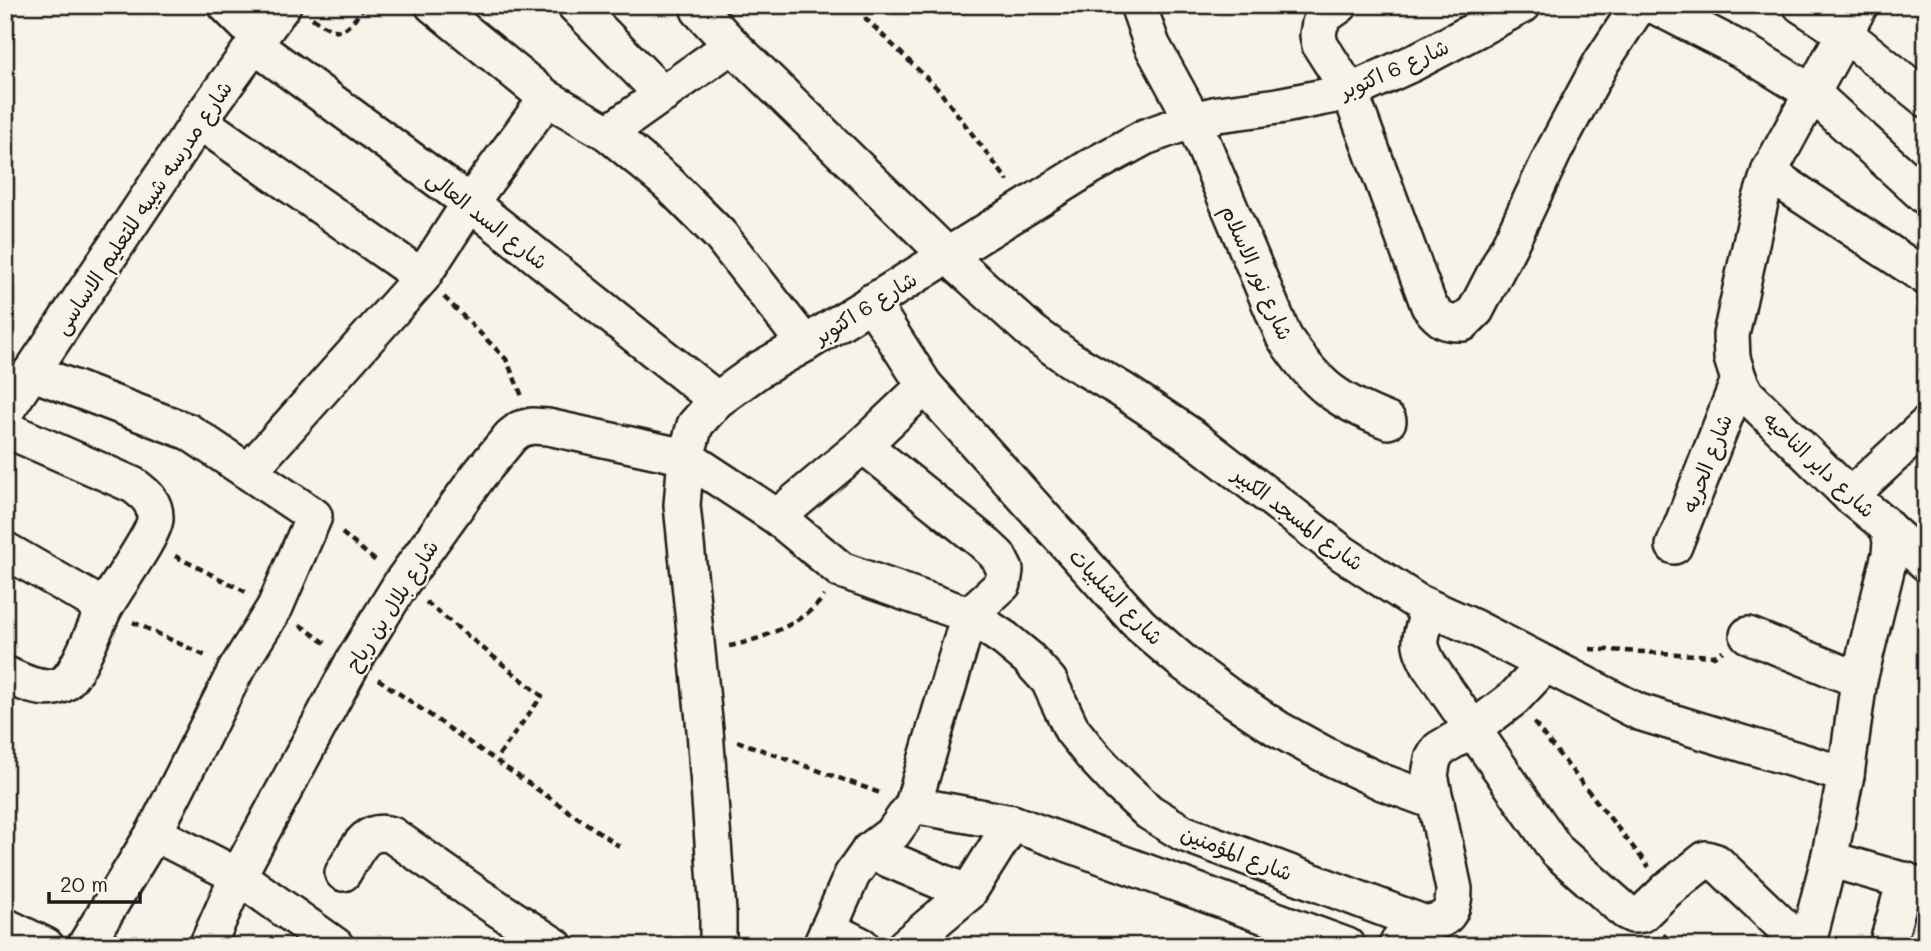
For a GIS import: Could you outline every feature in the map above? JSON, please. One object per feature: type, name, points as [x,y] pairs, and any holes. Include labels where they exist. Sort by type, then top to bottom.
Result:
[{"type":"street","name":"شارع السد العالى","points":[[226,5],[256,41],[470,203],[717,400]]},
{"type":"street","points":[[433,5],[547,98],[608,133],[667,182],[720,235],[805,344]]},
{"type":"street","points":[[575,5],[663,95]]},
{"type":"street","name":"شارع نور الاسلام","points":[[1138,5],[1152,45],[1193,120],[1284,337],[1303,366],[1328,390],[1356,408],[1388,421]]},
{"type":"street","points":[[1339,5],[1320,23],[1320,45],[1350,92],[1429,306],[1438,317],[1449,324],[1464,323],[1476,310],[1555,149],[1601,63],[1639,5]]},
{"type":"street","points":[[1653,5],[1747,53],[1812,93],[1926,197]]},
{"type":"street","points":[[1801,5],[1852,19],[1926,99]]},
{"type":"street","name":"شارع المسجد الكبير","points":[[699,7],[732,45],[947,256],[1032,332],[1191,436],[1342,553],[1417,601],[1640,712],[1846,775]]},
{"type":"street","name":"شارع مدرسه شيبه للتعليم الاساسى","points":[[5,412],[199,121],[256,41],[293,9]]},
{"type":"street","name":"شارع 6 اكتوبر","points":[[718,946],[705,730],[682,505],[686,457],[695,425],[717,400],[760,369],[805,344],[1090,167],[1145,137],[1218,114],[1350,92],[1415,62],[1504,10]]},
{"type":"street","name":"شارع داير الناحيه","points":[[1806,946],[1829,859],[1846,775],[1859,680],[1891,542],[1889,530],[1850,496],[1746,394],[1732,358],[1731,335],[1760,202],[1770,170],[1852,19]]},
{"type":"street","points":[[608,133],[732,45]]},
{"type":"street","points":[[249,471],[422,277],[470,203],[547,98]]},
{"type":"street","points":[[199,121],[422,277]]},
{"type":"street","points":[[1770,170],[1782,182],[1926,277]]},
{"type":"street","name":"شارع الشلبيات","points":[[871,302],[925,386],[1140,625],[1184,663],[1279,729],[1382,782],[1436,802]]},
{"type":"street","points":[[31,372],[189,432],[314,516],[275,607],[236,670],[154,833],[85,946]]},
{"type":"street","name":"شارع الحريه","points":[[1674,546],[1739,380]]},
{"type":"street","points":[[777,517],[863,445],[925,386]]},
{"type":"street","points":[[531,426],[548,427],[686,457],[777,517],[841,570]]},
{"type":"street","name":"شارع بلال بن رباح","points":[[207,946],[238,876],[353,663],[402,582],[495,454],[520,429],[531,426]]},
{"type":"street","points":[[1850,496],[1925,427]]},
{"type":"street","points":[[5,429],[133,485],[149,498],[155,521],[104,607],[73,673],[64,684],[40,687],[5,674]]},
{"type":"street","points":[[862,946],[824,937],[852,875],[869,851],[893,833],[914,805],[969,615],[1003,584],[1005,570],[998,556],[863,445]]},
{"type":"street","points":[[1889,530],[1926,563]]},
{"type":"street","points":[[5,550],[104,607]]},
{"type":"street","name":"شارع المؤمنين","points":[[841,570],[969,615],[1020,652],[1049,681],[1072,730],[1092,755],[1149,812],[1182,833],[1423,923]]},
{"type":"street","points":[[1417,601],[1426,613],[1421,646],[1430,667],[1557,851],[1633,915],[1642,914],[1706,859],[1716,862],[1806,946]]},
{"type":"street","points":[[1748,635],[1859,680]]},
{"type":"street","points":[[1396,946],[1410,928],[1423,923],[1438,922],[1449,915],[1454,904],[1454,889],[1430,775],[1438,749],[1472,730],[1514,698],[1546,664]]},
{"type":"street","points":[[914,805],[1012,823],[1347,946]]},
{"type":"street","points":[[905,946],[968,893],[1012,823]]},
{"type":"street","points":[[343,873],[365,838],[384,832],[555,946]]},
{"type":"street","points":[[154,833],[238,876],[336,946]]},
{"type":"street","points":[[869,851],[968,893]]},
{"type":"street","points":[[1829,859],[1915,883],[1887,946]]},
{"type":"street","points":[[5,926],[46,946]]},
{"type":"path","points":[[293,9],[332,31],[338,31],[348,26],[366,5]]},
{"type":"path","points":[[864,5],[866,19],[938,89],[1027,207]]},
{"type":"path","points":[[422,277],[506,359],[520,390],[531,426]]},
{"type":"path","points":[[314,516],[339,530],[542,696],[496,759]]},
{"type":"path","points":[[145,541],[275,607],[619,846]]},
{"type":"path","points":[[697,651],[744,643],[782,629],[818,605],[841,570]]},
{"type":"path","points":[[104,607],[236,670]]},
{"type":"path","points":[[1546,664],[1592,648],[1714,656],[1748,635]]},
{"type":"path","points":[[1514,698],[1667,890]]},
{"type":"path","points":[[705,730],[914,805]]}]
